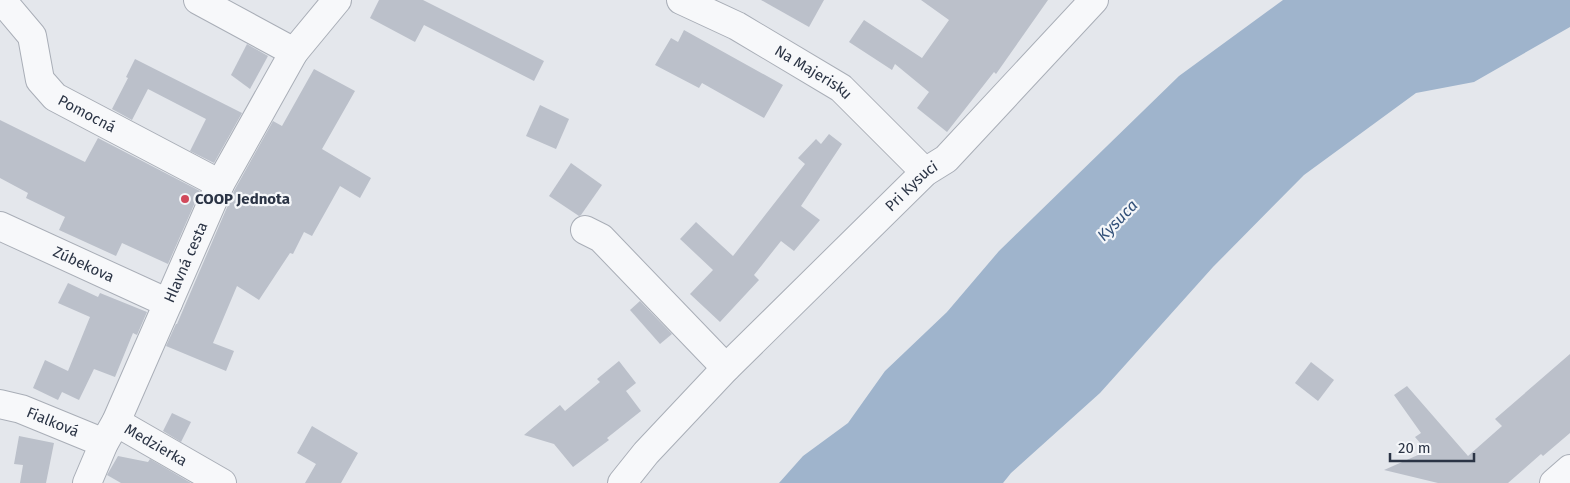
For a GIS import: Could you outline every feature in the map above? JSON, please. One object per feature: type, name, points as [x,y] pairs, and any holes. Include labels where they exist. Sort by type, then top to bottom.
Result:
[{"type":"street","points":[[198,0],[294,52]]},
{"type":"street","name":"Hlavná cesta","points":[[87,483],[220,184],[294,52],[337,0]]},
{"type":"street","name":"Na Majerisku","points":[[681,0],[737,26],[841,88],[925,172]]},
{"type":"street","name":"Pri Kysuci","points":[[622,483],[646,453],[726,368],[925,172],[946,159],[1094,0]]},
{"type":"street","name":"Pomocná","points":[[0,1],[5,4],[32,36],[40,80],[55,97],[220,184]]},
{"type":"street","name":"Zúbekova","points":[[0,226],[168,303]]},
{"type":"street","points":[[586,230],[601,238],[726,368]]},
{"type":"street","name":"Fialková","points":[[0,404],[110,433]]},
{"type":"street","name":"Medzierka","points":[[110,433],[222,483]]},
{"type":"street","points":[[1554,483],[1570,469]]},
{"type":"water","name":"Kysuca","points":[[1283,0],[1570,0],[1570,27],[1474,82],[1416,93],[1304,175],[1213,267],[1100,393],[1011,473],[1003,483],[779,483],[803,456],[848,423],[885,371],[947,312],[999,251],[1179,76]]},
{"type":"building","points":[[379,0],[423,0],[544,61],[534,81],[424,25],[415,42],[370,18]]},
{"type":"building","points":[[761,0],[824,0],[809,27]]},
{"type":"building","points":[[921,0],[1048,0],[996,74],[994,72],[947,132],[917,108],[929,92],[895,64],[892,70],[849,42],[864,20],[922,58],[949,20]]},
{"type":"building","points":[[684,30],[783,85],[764,118],[702,83],[699,88],[655,65],[671,38],[678,42]]},
{"type":"building","points":[[247,44],[268,56],[250,89],[231,75]]},
{"type":"building","points":[[135,59],[242,113],[214,163],[190,151],[206,119],[148,89],[132,120],[112,109],[128,78],[126,77]]},
{"type":"building","points":[[314,69],[355,91],[322,149],[371,178],[360,198],[340,186],[312,236],[304,232],[293,254],[290,253],[259,300],[237,286],[213,343],[234,351],[226,371],[166,346],[234,191],[273,121],[282,126]]},
{"type":"building","points":[[540,105],[569,119],[556,149],[526,136]]},
{"type":"building","points":[[0,120],[85,162],[98,138],[200,191],[168,264],[122,243],[116,256],[59,230],[65,217],[26,198],[28,193],[0,178]]},
{"type":"building","points":[[829,134],[842,144],[801,206],[820,220],[794,251],[781,241],[754,275],[759,280],[720,322],[690,294],[713,270],[680,239],[696,222],[733,256],[805,164],[798,158],[816,139],[821,144]]},
{"type":"building","points":[[571,163],[602,185],[579,216],[549,196]]},
{"type":"building","points":[[68,283],[98,297],[100,293],[147,312],[137,335],[133,333],[115,377],[94,369],[79,400],[62,392],[58,400],[33,388],[45,360],[68,371],[90,317],[58,303]]},
{"type":"building","points":[[640,301],[672,334],[660,344],[630,310]]},
{"type":"building","points":[[1570,354],[1570,433],[1543,456],[1541,454],[1508,483],[1438,483],[1384,470],[1427,451],[1415,437],[1421,433],[1394,395],[1407,386],[1468,456],[1502,426],[1495,419]]},
{"type":"building","points":[[619,361],[636,383],[626,391],[641,411],[607,438],[609,440],[573,467],[554,444],[524,435],[560,405],[565,411],[600,382],[597,379]]},
{"type":"building","points":[[1311,362],[1334,380],[1318,401],[1295,383]]},
{"type":"building","points":[[172,413],[191,422],[181,442],[163,431]]},
{"type":"building","points":[[312,426],[358,453],[341,483],[305,483],[316,464],[297,453]]},
{"type":"building","points":[[19,436],[54,443],[46,483],[20,483],[23,465],[14,464]]},
{"type":"building","points":[[118,456],[148,462],[150,459],[191,483],[121,483],[107,475]]},
{"type":"place","name":"COOP Jednota","points":[[185,199]]}]
